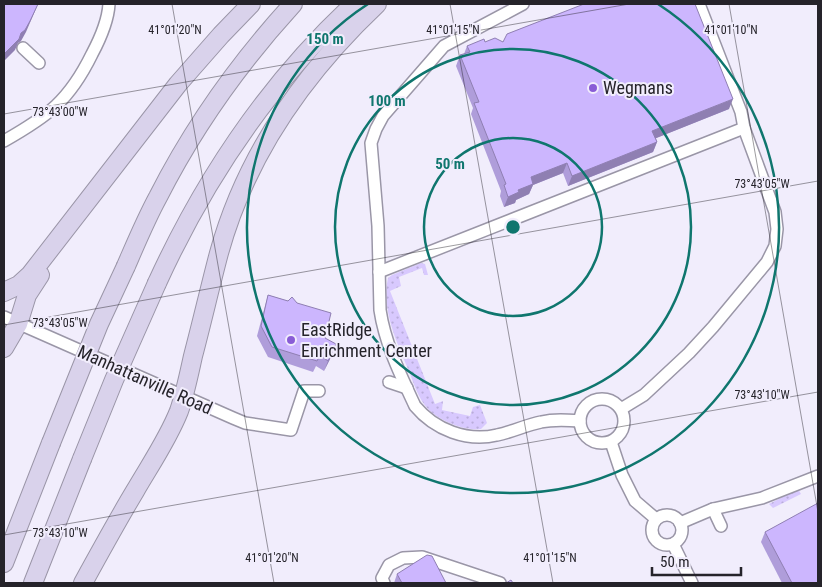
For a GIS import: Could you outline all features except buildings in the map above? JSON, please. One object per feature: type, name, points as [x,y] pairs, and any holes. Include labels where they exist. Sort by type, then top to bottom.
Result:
[{"type":"highway","points":[[4,348],[11,320],[22,307],[30,289],[92,197],[178,84],[220,35],[251,4]]},
{"type":"highway","points":[[4,563],[99,324],[158,198],[178,160],[209,110],[251,52],[293,4]]},
{"type":"highway","points":[[33,583],[114,380],[177,240],[205,190],[252,118],[292,68],[354,4]]},
{"type":"highway","points":[[83,583],[179,411],[223,240],[237,198],[254,162],[279,119],[301,87],[330,53],[377,4]]},
{"type":"highway","points":[[4,292],[19,285],[30,275],[92,197]]},
{"type":"street","points":[[4,141],[38,121],[59,104],[74,87],[96,48],[104,29],[109,4]]},
{"type":"street","points":[[523,4],[444,46],[383,116],[376,128],[371,143],[371,157],[378,226],[380,310],[382,324],[416,406],[422,414],[439,427],[463,436],[488,437],[544,421],[580,421]]},
{"type":"street","points":[[621,409],[650,390],[689,354],[772,255],[777,238],[775,212],[744,128],[741,112],[699,4]]},
{"type":"street","points":[[23,48],[38,63]]},
{"type":"street","points":[[379,272],[744,128]]},
{"type":"street","name":"Manhattanville Road","points":[[11,320],[245,423],[291,430],[304,391],[319,391]]},
{"type":"street","points":[[389,382],[407,388]]},
{"type":"street","points":[[605,398],[613,401],[621,409],[625,420],[624,428],[620,435],[611,442],[600,444],[587,438],[583,433],[580,421],[581,412],[585,406],[597,399],[605,398]]},
{"type":"street","points":[[611,442],[628,490],[635,500],[656,520]]},
{"type":"street","points":[[680,523],[713,509],[762,498],[818,476]]},
{"type":"street","points":[[713,509],[721,526]]},
{"type":"street","points":[[671,515],[676,517],[680,523],[681,536],[673,544],[665,546],[653,537],[652,527],[661,516],[671,515]]},
{"type":"street","points":[[673,544],[692,583]]},
{"type":"street","points":[[384,583],[382,578],[389,564],[403,558],[422,557],[500,583]]},
{"type":"shaded area","points":[[421,263],[425,264],[428,275],[424,275],[422,268],[399,277],[401,286],[390,291],[435,404],[443,401],[442,410],[470,416],[473,407],[480,405],[487,423],[481,429],[453,424],[428,409],[417,391],[391,326],[386,290],[388,278]]},
{"type":"shaded area","points":[[798,489],[801,494],[773,508],[769,504]]},
{"type":"place","name":"Wegmans","points":[[593,88]]},
{"type":"place","name":"EastRidge Enrichment Center","points":[[291,340]]}]
